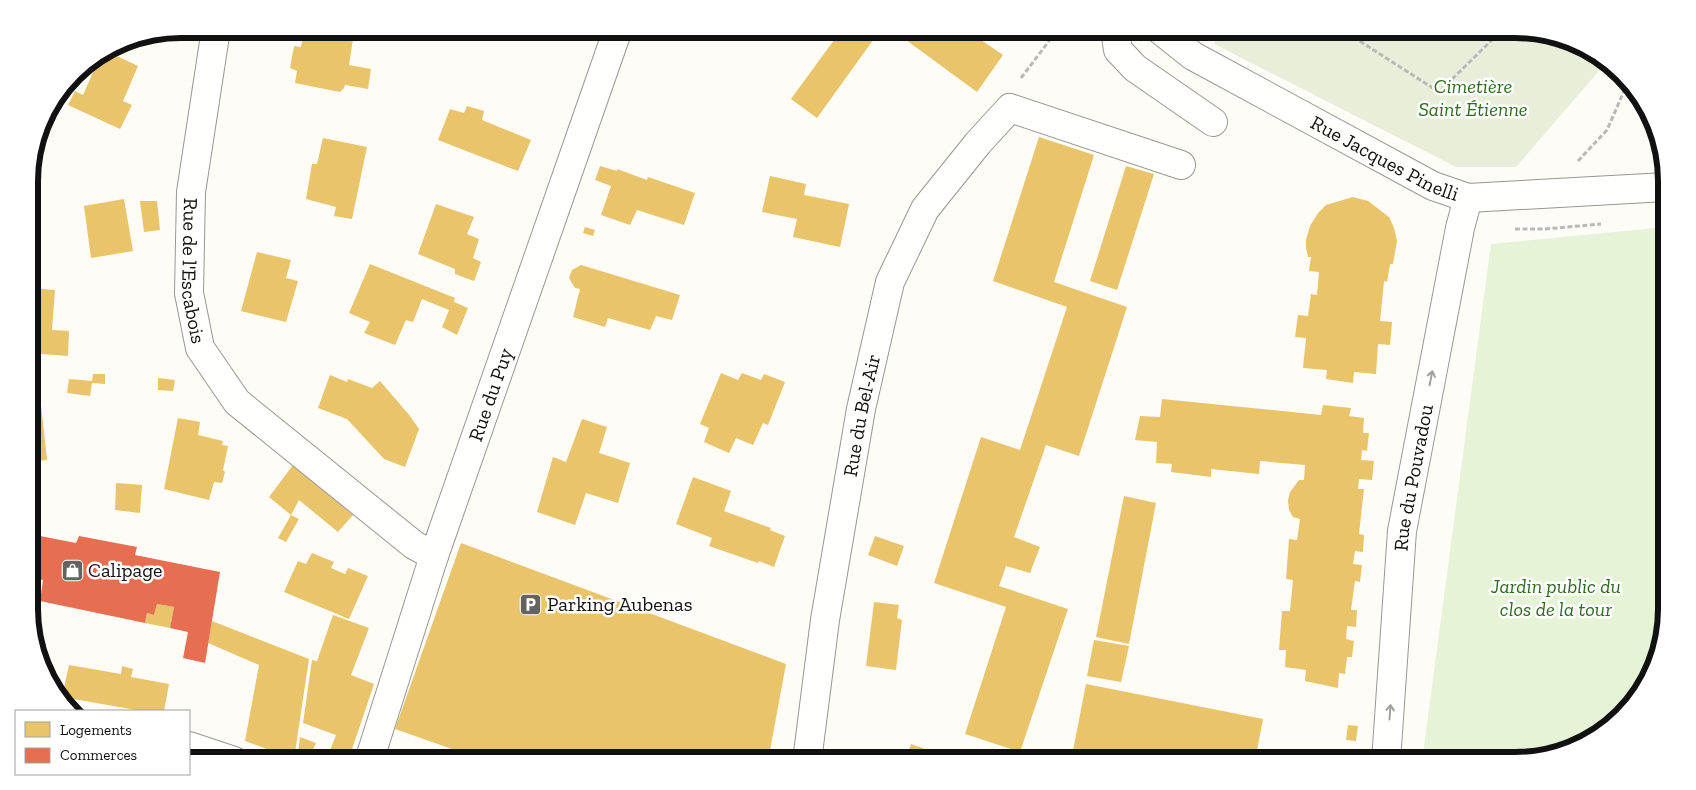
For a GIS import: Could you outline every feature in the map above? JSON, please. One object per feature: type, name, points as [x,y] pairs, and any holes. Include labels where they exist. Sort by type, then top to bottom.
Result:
[{"type":"street","name":"Rue de l'Escabois","points":[[215,38],[191,192],[189,293],[200,348],[237,402],[414,545],[434,556]]},
{"type":"street","name":"Rue du Puy","points":[[372,752],[434,556],[615,38]]},
{"type":"street","points":[[1116,38],[1118,50],[1135,68],[1213,122]]},
{"type":"street","name":"Rue Jacques Pinelli","points":[[1171,38],[1210,66],[1433,186],[1468,198],[1658,187]]},
{"type":"street","name":"Rue du Bel-Air","points":[[808,752],[825,620],[861,409],[890,282],[925,209],[978,143],[1010,108],[1181,165]]},
{"type":"street","name":"Rue du Pouvadou","points":[[1387,752],[1402,530],[1460,228],[1468,198]]},
{"type":"path","points":[[1031,65],[1051,38]]},
{"type":"path","points":[[1355,38],[1439,92],[1494,38]]},
{"type":"path","points":[[1568,192],[1576,164],[1607,130],[1625,89]]},
{"type":"green space","name":"Cimetière Saint Étienne","points":[[1217,38],[1534,39],[1570,48],[1603,67],[1516,167],[1456,167],[1214,44]]},
{"type":"green space","name":"Jardin public du clos de la tour","points":[[1658,228],[1658,619],[1656,637],[1648,664],[1623,704],[1610,717],[1579,738],[1543,750],[1525,752],[1423,752],[1491,244]]},
{"type":"building: Logements","points":[[303,38],[353,39],[349,65],[371,69],[368,89],[345,85],[340,92],[295,83],[297,71],[290,68],[294,46],[301,47]]},
{"type":"building: Logements","points":[[831,38],[875,38],[817,118],[791,99],[834,40]]},
{"type":"building: Logements","points":[[903,38],[978,38],[1003,55],[977,92]]},
{"type":"building: Logements","points":[[114,55],[138,66],[123,101],[132,105],[120,129],[68,105],[75,91],[83,95],[95,68]]},
{"type":"building: Logements","points":[[467,106],[484,111],[482,120],[531,140],[518,171],[438,140],[450,109],[464,113]]},
{"type":"building: Logements","points":[[1039,137],[1094,155],[1054,282],[1127,307],[1079,456],[1046,445],[1014,537],[1040,547],[1030,573],[1006,566],[999,586],[1068,609],[1020,752],[965,734],[1006,607],[934,583],[981,437],[1020,450],[1067,307],[993,281]]},
{"type":"building: Logements","points":[[323,138],[367,147],[352,219],[334,216],[336,207],[306,199],[312,164],[317,164]]},
{"type":"building: Logements","points":[[600,166],[617,171],[617,169],[647,180],[648,177],[695,193],[684,225],[637,210],[630,225],[601,215],[611,186],[595,180]]},
{"type":"building: Logements","points":[[1126,166],[1154,174],[1117,290],[1090,281]]},
{"type":"building: Logements","points":[[770,176],[806,184],[804,195],[849,204],[840,247],[793,237],[797,219],[762,212]]},
{"type":"building: Logements","points":[[1353,197],[1368,201],[1389,217],[1397,241],[1393,264],[1390,264],[1387,282],[1384,281],[1380,321],[1392,322],[1390,345],[1378,344],[1376,374],[1354,372],[1353,383],[1326,379],[1327,370],[1303,368],[1306,338],[1295,337],[1298,315],[1308,316],[1311,294],[1317,295],[1319,272],[1309,271],[1311,257],[1308,257],[1306,248],[1310,226],[1318,213],[1326,205]]},
{"type":"building: Logements","points":[[124,199],[133,251],[91,258],[84,206]]},
{"type":"building: Logements","points":[[140,201],[157,201],[160,230],[144,232]]},
{"type":"building: Logements","points":[[436,204],[474,217],[467,234],[479,239],[473,258],[481,262],[474,281],[455,274],[455,269],[418,254]]},
{"type":"building: Logements","points":[[585,227],[595,230],[593,236],[583,233]]},
{"type":"building: Logements","points":[[257,252],[291,260],[286,278],[298,281],[286,322],[241,311]]},
{"type":"building: Logements","points":[[370,264],[455,298],[454,302],[468,308],[457,335],[442,327],[449,310],[422,299],[413,322],[406,320],[395,345],[364,333],[370,322],[349,313]]},
{"type":"building: Logements","points":[[581,265],[680,295],[672,320],[656,316],[650,330],[608,318],[605,327],[573,317],[580,289],[575,288],[569,278],[572,270]]},
{"type":"building: Logements","points":[[38,289],[55,290],[52,330],[69,331],[68,356],[38,354]]},
{"type":"building: Logements","points":[[721,373],[738,380],[742,373],[761,380],[764,374],[785,382],[768,425],[763,423],[753,445],[736,438],[729,453],[704,442],[709,428],[700,424]]},
{"type":"building: Logements","points":[[93,374],[105,374],[105,384],[92,383],[90,396],[67,393],[69,379],[92,381]]},
{"type":"building: Logements","points":[[330,375],[347,382],[348,379],[372,388],[380,381],[410,416],[419,429],[405,467],[384,459],[347,419],[318,408]]},
{"type":"building: Logements","points":[[158,378],[175,380],[173,391],[158,390]]},
{"type":"building: Logements","points":[[38,396],[40,396],[47,460],[38,461]]},
{"type":"building: Logements","points":[[1162,399],[1321,415],[1323,405],[1351,408],[1349,416],[1364,418],[1363,433],[1369,433],[1367,451],[1362,450],[1361,460],[1374,461],[1372,480],[1359,479],[1358,489],[1364,489],[1359,534],[1364,535],[1363,552],[1355,551],[1353,564],[1362,565],[1360,582],[1355,581],[1351,610],[1357,610],[1356,627],[1347,626],[1346,639],[1354,641],[1352,657],[1347,657],[1345,674],[1339,673],[1338,688],[1305,681],[1306,670],[1285,667],[1286,650],[1279,650],[1282,611],[1290,611],[1293,580],[1286,579],[1289,539],[1297,540],[1300,519],[1293,517],[1289,510],[1288,500],[1290,492],[1299,480],[1304,480],[1305,465],[1260,461],[1259,474],[1211,469],[1211,477],[1171,472],[1172,464],[1156,463],[1157,442],[1135,440],[1140,416],[1160,417]]},
{"type":"building: Logements","points":[[178,418],[200,422],[198,435],[223,441],[222,445],[228,446],[222,483],[214,482],[209,500],[164,489]]},
{"type":"building: Logements","points":[[582,419],[607,427],[599,453],[630,463],[618,503],[586,493],[575,525],[537,512],[553,457],[566,462]]},
{"type":"building: Logements","points":[[293,465],[353,515],[338,532],[299,500],[291,515],[269,497]]},
{"type":"building: Logements","points":[[693,477],[731,491],[724,511],[771,528],[770,530],[785,536],[774,567],[709,546],[712,538],[676,524]]},
{"type":"building: Logements","points":[[116,483],[142,485],[140,513],[115,510]]},
{"type":"building: Logements","points":[[1124,496],[1156,503],[1129,644],[1096,637]]},
{"type":"building: Logements","points":[[291,515],[299,519],[286,542],[278,538]]},
{"type":"building: Logements","points":[[875,536],[904,546],[897,566],[868,555]]},
{"type":"building: Logements","name":"Parking Aubenas","points":[[461,543],[786,664],[770,752],[460,752],[395,729]]},
{"type":"building: Logements","points":[[312,553],[334,562],[331,568],[345,574],[348,568],[368,576],[349,619],[284,592],[298,561],[306,564]]},
{"type":"building: Logements","points":[[874,602],[899,605],[897,618],[902,620],[896,670],[866,666]]},
{"type":"building: Logements","points":[[157,604],[174,607],[170,628],[145,623],[147,613],[154,615]]},
{"type":"building: Logements","points":[[333,615],[369,628],[351,675],[374,684],[351,752],[329,752],[336,735],[303,723],[312,660],[317,661]]},
{"type":"building: Logements","points":[[212,621],[309,659],[295,752],[275,752],[245,741],[259,665],[208,643]]},
{"type":"building: Logements","points":[[1094,640],[1129,646],[1121,682],[1087,676]]},
{"type":"building: Logements","points":[[69,665],[121,674],[122,666],[133,669],[131,677],[169,684],[164,710],[136,710],[68,698],[63,691]]},
{"type":"building: Logements","points":[[1086,684],[1263,719],[1257,752],[1073,752]]},
{"type":"building: Logements","points":[[1348,725],[1358,726],[1356,741],[1346,740]]},
{"type":"building: Logements","points":[[300,737],[316,743],[312,752],[298,752]]},
{"type":"building: Logements","points":[[911,744],[934,752],[908,752]]},
{"type":"building: Commerces","points":[[38,536],[76,543],[79,536],[137,547],[135,555],[220,572],[205,663],[183,658],[188,632],[170,628],[174,607],[157,604],[154,615],[147,613],[145,623],[40,601],[43,580],[38,579]]},
{"type":"place","name":"Calipage","points":[[72,570]]},
{"type":"place","name":"Parking Aubenas","points":[[531,604]]}]
